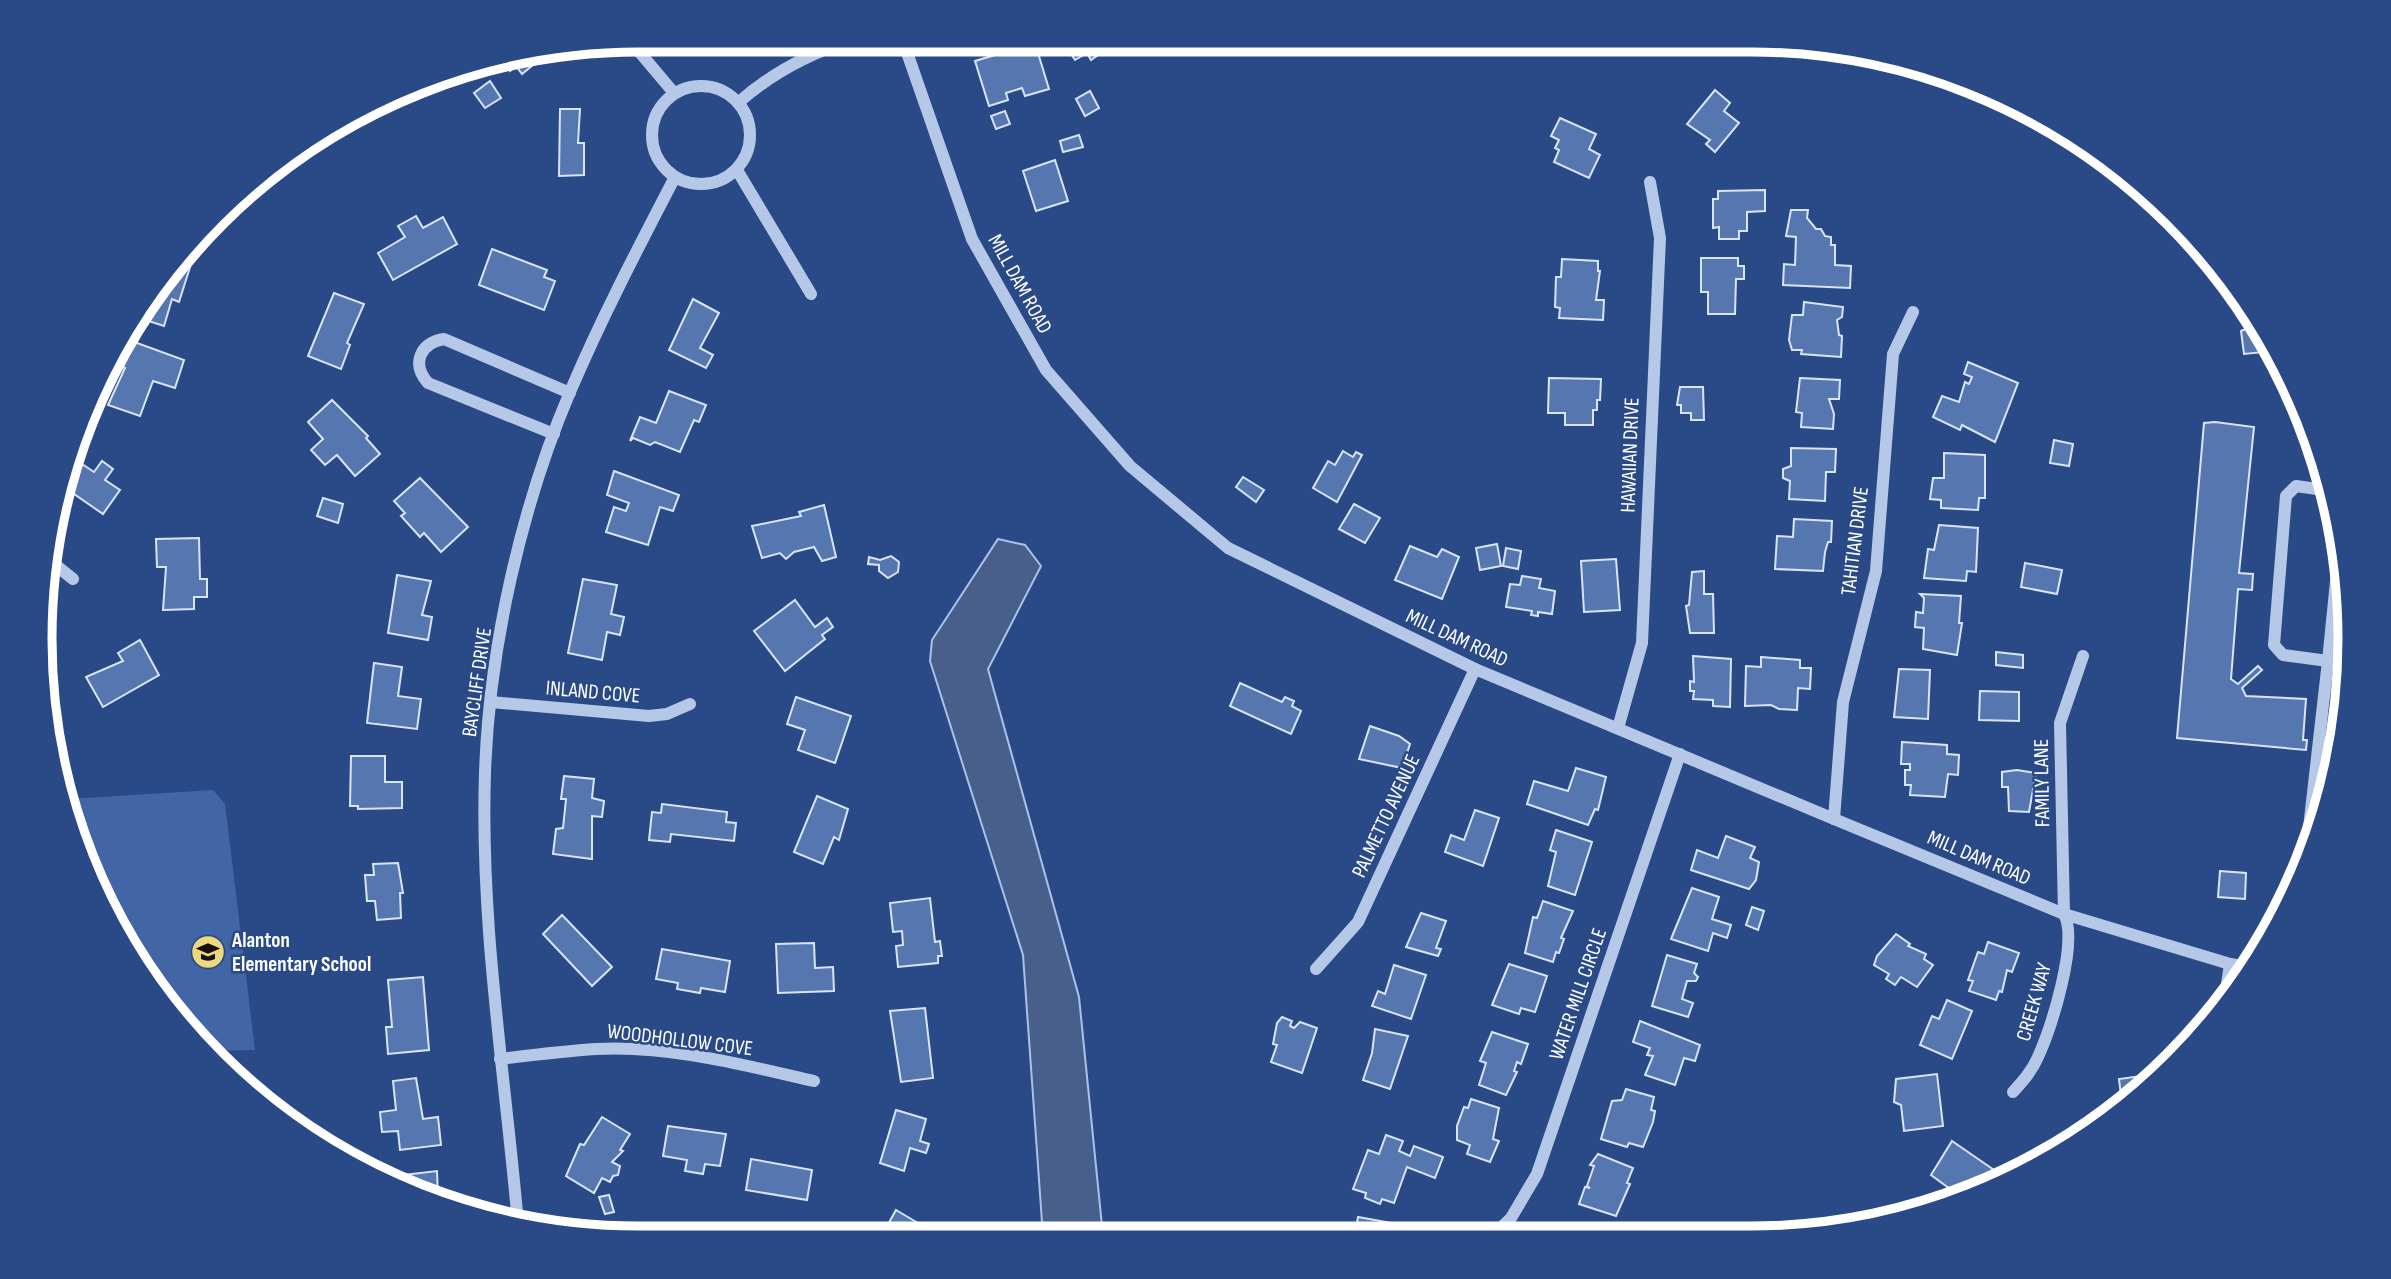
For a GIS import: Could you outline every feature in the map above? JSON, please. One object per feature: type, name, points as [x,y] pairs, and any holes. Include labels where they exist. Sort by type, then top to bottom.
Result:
[{"type":"street","points":[[639,52],[674,93]]},
{"type":"street","points":[[739,102],[760,84],[792,64],[822,52]]},
{"type":"street","name":"MILL DAM ROAD","points":[[907,52],[972,239],[1046,370],[1130,466],[1228,548],[1475,669],[2064,914],[2240,966]]},
{"type":"street","points":[[701,85],[721,90],[739,102],[750,124],[751,137],[749,149],[737,170],[713,183],[687,182],[675,177],[656,156],[652,128],[656,114],[674,93],[701,85]]},
{"type":"street","points":[[737,170],[811,294]]},
{"type":"street","name":"BAYCLIFF DRIVE","points":[[517,1213],[492,979],[485,773],[491,702],[510,589],[528,514],[554,434],[570,393],[675,177]]},
{"type":"street","name":"HAWAIIAN DRIVE","points":[[1618,728],[1642,643],[1660,238],[1650,182]]},
{"type":"street","name":"TAHITIAN DRIVE","points":[[1834,819],[1843,702],[1876,571],[1893,354],[1913,312]]},
{"type":"street","points":[[554,434],[428,383],[418,365],[420,355],[427,345],[444,339],[570,393]]},
{"type":"street","points":[[2318,489],[2295,486],[2286,496],[2274,645],[2283,655],[2328,661]]},
{"type":"street","points":[[58,567],[73,579]]},
{"type":"street","points":[[2310,817],[2335,586]]},
{"type":"street","name":"FAMILY LANE","points":[[2064,914],[2060,723],[2083,656]]},
{"type":"street","name":"PALMETTO AVENUE","points":[[1316,969],[1358,922],[1475,669]]},
{"type":"street","name":"INLAND COVE","points":[[491,702],[649,716],[667,714],[690,704]]},
{"type":"street","name":"WATER MILL CIRCLE","points":[[1503,1226],[1511,1218],[1537,1174],[1679,754]]},
{"type":"street","name":"CREEK WAY","points":[[2013,1092],[2038,1057],[2054,1009],[2071,933],[2064,914]]},
{"type":"street","points":[[2227,983],[2230,964]]},
{"type":"street","name":"WOODHOLLOW COVE","points":[[500,1059],[598,1049],[644,1052],[736,1063],[814,1081]]},
{"type":"shaded area","points":[[998,539],[1025,545],[1041,566],[988,669],[1079,997],[1102,1226],[1042,1226],[1023,955],[930,661],[932,640]]},
{"type":"shaded area","points":[[213,790],[225,804],[255,1050],[220,1051],[151,966],[113,899],[97,864],[75,799]]},
{"type":"building","points":[[1005,52],[1038,52],[1049,89],[1025,96],[1022,88],[1006,93],[1008,100],[989,106],[975,61]]},
{"type":"building","points":[[1070,52],[1102,52],[1091,60],[1087,53],[1075,60]]},
{"type":"building","points":[[536,62],[522,74],[516,66]]},
{"type":"building","points":[[490,81],[501,98],[485,108],[474,93]]},
{"type":"building","points":[[1715,90],[1730,103],[1724,111],[1739,123],[1715,152],[1706,144],[1710,140],[1687,124]]},
{"type":"building","points":[[1090,91],[1099,108],[1085,116],[1076,99]]},
{"type":"building","points":[[560,109],[580,109],[578,143],[584,143],[584,175],[559,176]]},
{"type":"building","points":[[1005,111],[1010,124],[996,129],[991,116]]},
{"type":"building","points":[[1560,118],[1596,134],[1589,149],[1600,155],[1589,178],[1554,162],[1559,150],[1555,148],[1559,140],[1551,136]]},
{"type":"building","points":[[1079,135],[1083,147],[1063,152],[1060,141]]},
{"type":"building","points":[[1055,160],[1068,201],[1036,211],[1023,171]]},
{"type":"building","points":[[1765,190],[1765,211],[1747,212],[1747,231],[1739,231],[1739,239],[1719,239],[1719,227],[1713,228],[1713,199],[1718,199],[1718,191]]},
{"type":"building","points":[[1791,210],[1808,210],[1807,218],[1816,229],[1821,229],[1825,236],[1831,237],[1831,245],[1835,245],[1835,265],[1851,266],[1850,288],[1783,285],[1784,264],[1795,265],[1796,237],[1786,236]]},
{"type":"building","points":[[416,216],[423,228],[443,217],[457,244],[393,280],[378,253],[405,237],[398,226]]},
{"type":"building","points":[[492,249],[547,270],[544,277],[555,281],[544,310],[479,285]]},
{"type":"building","points":[[1701,258],[1738,258],[1738,266],[1744,266],[1744,279],[1736,279],[1735,314],[1708,314],[1708,292],[1701,292]]},
{"type":"building","points":[[1562,259],[1598,261],[1600,271],[1596,300],[1604,300],[1603,320],[1559,318],[1560,308],[1555,307],[1556,277],[1561,277]]},
{"type":"building","points":[[192,261],[179,302],[172,299],[164,326],[147,320]]},
{"type":"building","points":[[334,293],[364,304],[347,343],[350,345],[341,369],[308,356]]},
{"type":"building","points":[[693,299],[719,313],[700,348],[713,355],[706,368],[669,350]]},
{"type":"building","points":[[1804,302],[1843,307],[1842,317],[1837,320],[1839,335],[1842,336],[1841,357],[1801,354],[1802,350],[1792,350],[1789,340],[1792,315],[1803,315]]},
{"type":"building","points":[[2249,328],[2263,352],[2244,354],[2241,331]]},
{"type":"building","points":[[134,342],[184,360],[175,388],[153,381],[140,416],[108,405],[125,368],[120,366]]},
{"type":"building","points":[[1968,362],[2018,383],[1995,442],[1962,425],[1960,430],[1933,417],[1942,396],[1959,402],[1965,382],[1969,384],[1972,377],[1964,374]]},
{"type":"building","points":[[1549,378],[1601,379],[1600,400],[1597,400],[1597,410],[1593,410],[1593,425],[1565,425],[1565,413],[1548,413]]},
{"type":"building","points":[[1800,378],[1840,380],[1839,399],[1829,399],[1834,414],[1833,429],[1801,427],[1802,413],[1796,412]]},
{"type":"building","points":[[1680,387],[1703,387],[1704,420],[1691,420],[1691,413],[1681,413],[1681,405],[1677,405]]},
{"type":"building","points":[[669,391],[706,405],[699,422],[694,420],[680,452],[655,442],[650,445],[633,438],[630,441],[640,417],[656,423]]},
{"type":"building","points":[[332,400],[368,436],[366,438],[380,454],[355,476],[337,455],[325,465],[311,450],[323,439],[308,422]]},
{"type":"building","points":[[2204,423],[2254,427],[2239,573],[2253,574],[2252,590],[2238,589],[2231,679],[2238,684],[2258,666],[2262,670],[2242,688],[2246,696],[2306,699],[2303,740],[2307,740],[2306,750],[2177,738]]},
{"type":"building","points":[[2054,440],[2073,444],[2069,466],[2050,463]]},
{"type":"building","points":[[1791,448],[1836,449],[1835,472],[1826,472],[1825,501],[1789,499],[1790,481],[1783,478],[1783,469],[1791,466]]},
{"type":"building","points":[[1343,451],[1353,457],[1356,452],[1362,455],[1337,502],[1313,488],[1328,461],[1335,465]]},
{"type":"building","points":[[1944,453],[1985,455],[1985,498],[1979,498],[1978,510],[1941,508],[1941,500],[1930,499],[1933,478],[1944,478]]},
{"type":"building","points":[[102,461],[113,469],[105,480],[120,490],[103,514],[72,493],[80,463],[94,472]]},
{"type":"building","points":[[614,471],[679,495],[673,511],[660,507],[648,545],[606,532],[614,507],[626,511],[629,503],[607,495]]},
{"type":"building","points":[[1243,477],[1264,490],[1256,502],[1236,487]]},
{"type":"building","points":[[420,478],[468,527],[441,552],[424,533],[420,537],[401,516],[405,513],[394,501]]},
{"type":"building","points":[[323,498],[343,504],[338,523],[317,516]]},
{"type":"building","points":[[1354,504],[1380,518],[1365,543],[1339,529]]},
{"type":"building","points":[[824,505],[836,557],[822,561],[814,547],[794,552],[786,559],[780,553],[762,558],[752,526],[801,516],[799,512]]},
{"type":"building","points":[[1794,519],[1832,521],[1831,542],[1828,542],[1825,552],[1823,571],[1775,569],[1777,536],[1793,537]]},
{"type":"building","points":[[1939,525],[1978,528],[1976,572],[1967,571],[1966,581],[1924,578],[1928,549],[1934,550]]},
{"type":"building","points":[[199,538],[200,579],[207,579],[207,597],[194,597],[194,609],[163,610],[166,567],[157,567],[156,539]]},
{"type":"building","points":[[1497,544],[1501,566],[1480,570],[1476,548]]},
{"type":"building","points":[[1410,546],[1437,557],[1442,549],[1459,557],[1442,599],[1395,580]]},
{"type":"building","points":[[1506,548],[1521,551],[1518,569],[1503,566]]},
{"type":"building","points":[[891,556],[899,562],[898,572],[888,578],[879,571],[879,565],[868,564],[869,557],[880,560]]},
{"type":"building","points":[[1616,559],[1620,610],[1584,612],[1581,561]]},
{"type":"building","points":[[2025,563],[2062,570],[2057,594],[2021,587]]},
{"type":"building","points":[[1704,571],[1704,594],[1713,594],[1714,633],[1690,633],[1686,606],[1689,605],[1692,572]]},
{"type":"building","points":[[397,575],[431,581],[422,615],[432,617],[428,640],[388,633]]},
{"type":"building","points":[[1522,576],[1541,579],[1539,588],[1555,591],[1552,614],[1538,612],[1538,616],[1531,615],[1532,611],[1506,607],[1510,584],[1520,585]]},
{"type":"building","points":[[583,579],[617,585],[611,614],[624,617],[620,635],[607,632],[602,660],[568,653]]},
{"type":"building","points":[[1920,594],[1961,596],[1959,623],[1962,623],[1957,655],[1923,649],[1924,628],[1915,627],[1916,612],[1923,613],[1924,598]]},
{"type":"building","points":[[795,600],[815,627],[827,618],[833,627],[822,635],[825,639],[785,671],[754,631]]},
{"type":"building","points":[[140,640],[159,675],[103,707],[86,677],[123,661],[118,653]]},
{"type":"building","points":[[1996,652],[2023,655],[2023,668],[1996,665]]},
{"type":"building","points":[[1693,656],[1731,659],[1730,707],[1713,706],[1713,700],[1693,699],[1694,691],[1690,691],[1690,681],[1694,682]]},
{"type":"building","points":[[1761,657],[1800,660],[1800,668],[1811,668],[1810,689],[1798,688],[1797,710],[1779,709],[1771,705],[1745,706],[1746,666],[1761,667]]},
{"type":"building","points":[[374,663],[402,667],[398,696],[421,699],[417,729],[367,723]]},
{"type":"building","points":[[1899,669],[1930,670],[1928,719],[1894,717]]},
{"type":"building","points":[[1240,683],[1282,702],[1285,697],[1294,701],[1292,706],[1301,711],[1291,734],[1230,706]]},
{"type":"building","points":[[1980,691],[2019,692],[2019,721],[1979,720]]},
{"type":"building","points":[[796,697],[851,716],[835,763],[798,750],[805,730],[787,724]]},
{"type":"building","points":[[1370,726],[1399,736],[1410,744],[1402,768],[1359,759]]},
{"type":"building","points":[[1902,742],[1947,745],[1947,754],[1959,755],[1958,775],[1948,774],[1945,797],[1910,795],[1911,785],[1905,785],[1905,770],[1910,770],[1910,764],[1901,764]]},
{"type":"building","points":[[351,756],[385,756],[385,782],[402,782],[402,808],[358,809],[358,806],[350,806]]},
{"type":"building","points":[[1576,768],[1606,777],[1598,810],[1595,809],[1588,825],[1527,804],[1534,781],[1568,791]]},
{"type":"building","points":[[2017,770],[2036,773],[2029,812],[2009,811],[2008,787],[2002,787],[2002,772]]},
{"type":"building","points":[[564,776],[594,779],[592,798],[604,801],[602,817],[592,816],[592,859],[553,854],[556,829],[563,828],[566,799],[561,799]]},
{"type":"building","points":[[817,796],[848,809],[839,840],[834,837],[823,864],[794,852]]},
{"type":"building","points":[[662,804],[727,812],[726,822],[736,823],[734,841],[671,834],[670,842],[649,840],[652,812],[661,813]]},
{"type":"building","points":[[1475,810],[1499,818],[1483,866],[1445,852],[1451,835],[1464,840]]},
{"type":"building","points":[[1556,830],[1592,842],[1575,895],[1548,886],[1556,852],[1550,850]]},
{"type":"building","points":[[1726,836],[1755,847],[1750,858],[1759,862],[1756,880],[1749,889],[1691,870],[1697,850],[1718,858]]},
{"type":"building","points":[[398,863],[403,893],[400,893],[401,918],[377,920],[375,901],[367,901],[365,875],[374,875],[373,864]]},
{"type":"building","points":[[2220,871],[2246,873],[2245,899],[2218,897]]},
{"type":"building","points":[[1692,888],[1719,897],[1712,919],[1731,925],[1727,938],[1713,933],[1708,951],[1671,939]]},
{"type":"building","points":[[930,898],[935,942],[940,941],[942,956],[938,956],[938,963],[898,967],[896,946],[903,945],[902,931],[893,932],[890,903]]},
{"type":"building","points":[[1543,901],[1573,911],[1561,938],[1564,939],[1559,953],[1556,952],[1553,962],[1525,953],[1533,917],[1537,918]]},
{"type":"building","points":[[1752,907],[1764,911],[1758,930],[1746,925]]},
{"type":"building","points":[[1421,913],[1446,921],[1436,948],[1441,949],[1438,956],[1406,947]]},
{"type":"building","points":[[562,915],[612,967],[592,986],[543,934]]},
{"type":"building","points":[[1896,934],[1910,944],[1908,946],[1926,954],[1924,959],[1933,965],[1917,987],[1901,977],[1895,985],[1886,979],[1889,974],[1874,965],[1877,956]]},
{"type":"building","points":[[1988,942],[2019,953],[2012,972],[2007,970],[2002,992],[1999,991],[1996,1000],[1969,991],[1973,981],[1968,980],[1978,952],[1984,954]]},
{"type":"building","points":[[814,943],[815,968],[833,967],[834,991],[778,993],[776,944]]},
{"type":"building","points":[[662,949],[730,961],[725,992],[701,988],[700,993],[677,989],[678,983],[656,979]]},
{"type":"building","points":[[1667,955],[1697,964],[1694,973],[1698,977],[1696,981],[1687,981],[1682,999],[1693,1003],[1688,1017],[1652,1006]]},
{"type":"building","points":[[1509,964],[1547,976],[1535,1012],[1521,1008],[1519,1014],[1492,1005]]},
{"type":"building","points":[[1394,965],[1426,975],[1411,1019],[1372,1006],[1378,991],[1385,994]]},
{"type":"building","points":[[423,977],[429,1050],[388,1054],[386,1027],[392,1027],[388,980]]},
{"type":"building","points":[[1947,1000],[1972,1011],[1952,1059],[1920,1045],[1932,1016],[1939,1019]]},
{"type":"building","points":[[925,1008],[933,1078],[901,1082],[890,1011]]},
{"type":"building","points":[[1282,1017],[1292,1021],[1290,1026],[1294,1028],[1300,1022],[1317,1028],[1302,1073],[1271,1062],[1277,1045],[1273,1044],[1277,1023]]},
{"type":"building","points":[[1640,1021],[1700,1045],[1695,1061],[1684,1058],[1675,1085],[1645,1075],[1653,1056],[1647,1055],[1650,1048],[1633,1042]]},
{"type":"building","points":[[1375,1029],[1408,1036],[1390,1089],[1363,1080],[1372,1053]]},
{"type":"building","points":[[1492,1032],[1528,1044],[1521,1064],[1517,1062],[1514,1071],[1517,1072],[1506,1095],[1479,1085],[1486,1063],[1480,1061]]},
{"type":"building","points":[[1937,1074],[1943,1126],[1904,1131],[1901,1105],[1894,1102],[1896,1079]]},
{"type":"building","points":[[2145,1075],[2121,1095],[2119,1079]]},
{"type":"building","points":[[416,1078],[423,1119],[438,1117],[441,1145],[400,1150],[398,1131],[382,1132],[380,1112],[396,1110],[393,1081]]},
{"type":"building","points":[[1626,1089],[1654,1097],[1651,1110],[1655,1111],[1653,1122],[1643,1147],[1629,1143],[1627,1147],[1601,1139],[1612,1101],[1622,1100]]},
{"type":"building","points":[[1471,1099],[1499,1108],[1493,1139],[1499,1141],[1490,1162],[1467,1154],[1470,1145],[1457,1140],[1457,1126],[1464,1107],[1468,1108]]},
{"type":"building","points":[[896,1110],[926,1119],[920,1141],[929,1144],[926,1153],[910,1148],[904,1171],[880,1163]]},
{"type":"building","points":[[602,1117],[630,1134],[620,1150],[623,1151],[612,1162],[620,1166],[618,1175],[613,1176],[610,1182],[602,1178],[594,1193],[566,1176],[580,1144],[584,1145]]},
{"type":"building","points":[[668,1126],[726,1134],[720,1166],[705,1164],[703,1174],[685,1171],[687,1160],[663,1156]]},
{"type":"building","points":[[1386,1135],[1403,1141],[1399,1151],[1410,1156],[1414,1146],[1443,1157],[1435,1178],[1407,1167],[1394,1203],[1382,1199],[1380,1204],[1365,1198],[1366,1193],[1353,1189],[1368,1150],[1379,1154]]},
{"type":"building","points":[[1952,1141],[1997,1172],[1952,1191],[1931,1175]]},
{"type":"building","points":[[1598,1154],[1633,1168],[1627,1183],[1630,1184],[1616,1216],[1579,1204],[1585,1187],[1590,1188],[1587,1186],[1594,1166],[1590,1165]]},
{"type":"building","points":[[751,1159],[812,1170],[807,1200],[746,1190]]},
{"type":"building","points":[[437,1171],[438,1190],[415,1182],[400,1175]]},
{"type":"building","points":[[609,1195],[614,1212],[605,1214],[599,1197]]},
{"type":"building","points":[[896,1210],[923,1226],[887,1226]]},
{"type":"building","points":[[1358,1217],[1392,1223],[1392,1226],[1356,1226]]},
{"type":"place","name":"Alanton Elementary School","points":[[208,952]]}]
